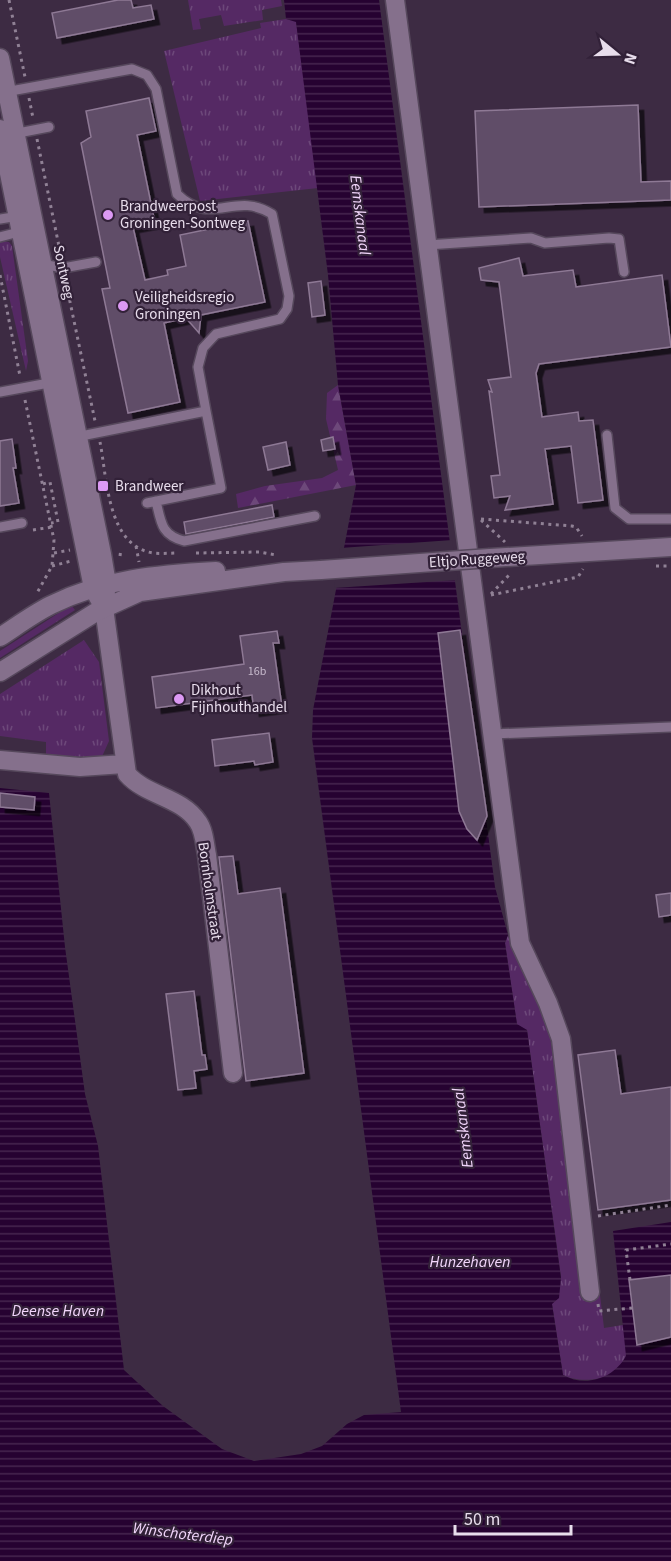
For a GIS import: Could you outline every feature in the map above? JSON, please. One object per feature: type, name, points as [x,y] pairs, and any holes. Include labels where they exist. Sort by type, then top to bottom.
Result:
[{"type":"street","points":[[395,0],[427,245],[482,597],[492,734],[520,944],[548,1004],[561,1039],[590,1292]]},
{"type":"street","name":"Sontweg","points":[[0,58],[6,133],[18,222],[40,289],[100,586],[124,764]]},
{"type":"street","name":"Sontweg","points":[[18,222],[42,264],[40,289]]},
{"type":"street","name":"Eltjo Ruggeweg","points":[[100,586],[149,575],[254,569],[284,564],[321,570],[671,548]]},
{"type":"street","name":"Eltjo Ruggeweg","points":[[104,608],[149,590],[253,578],[284,564]]},
{"type":"street","points":[[0,637],[49,606],[100,586]]},
{"type":"street","points":[[0,672],[104,608]]},
{"type":"street","points":[[0,760],[80,766],[124,764]]},
{"type":"street","name":"Bornholmstraat","points":[[124,764],[127,774],[135,783],[178,804],[199,822],[207,855],[233,1073]]},
{"type":"lane","points":[[3,93],[132,69],[147,75],[156,89],[177,194],[189,206],[204,210],[240,205],[260,207],[272,214],[289,296],[287,309],[280,319],[216,334],[203,348],[198,367],[221,488],[152,502],[167,535],[184,542],[315,516]]},
{"type":"lane","points":[[6,133],[49,127]]},
{"type":"lane","points":[[0,237],[18,222]]},
{"type":"lane","points":[[427,245],[531,238],[545,243],[619,239],[622,246],[624,272]]},
{"type":"lane","points":[[42,264],[63,268],[96,262]]},
{"type":"lane","points":[[40,289],[63,268]]},
{"type":"lane","points":[[0,392],[59,381]]},
{"type":"lane","points":[[70,438],[206,411]]},
{"type":"lane","points":[[607,435],[615,508],[629,519],[671,519]]},
{"type":"lane","points":[[0,527],[22,524]]},
{"type":"lane","points":[[492,734],[671,727]]},
{"type":"path","name":"Sontweg","points":[[9,0],[115,516],[121,531],[128,540],[153,553],[259,552],[284,564]]},
{"type":"path","points":[[0,275],[54,540],[52,566]]},
{"type":"path","points":[[22,524],[24,531],[58,522],[50,482],[43,484]]},
{"type":"path","points":[[506,542],[479,519],[572,526],[576,527],[583,538]]},
{"type":"path","points":[[482,597],[578,577],[584,565]]},
{"type":"path","points":[[482,597],[516,569]]},
{"type":"path","points":[[581,1218],[671,1206]]},
{"type":"path","points":[[630,1280],[626,1250],[671,1245]]},
{"type":"path","points":[[590,1292],[597,1292],[599,1311],[632,1308]]},
{"type":"green space","points":[[188,0],[281,0],[282,6],[262,10],[263,20],[224,26],[221,15],[199,19],[201,29],[193,30]]},
{"type":"green space","points":[[286,19],[296,21],[318,188],[200,201],[164,51],[261,28],[260,23]]},
{"type":"green space","points":[[0,241],[9,242],[12,246],[28,361],[26,371],[0,257]]},
{"type":"green space","points":[[338,385],[356,485],[238,508],[236,494],[265,486],[322,478],[338,470],[326,419],[327,393]]},
{"type":"green space","points":[[71,605],[75,610],[0,658],[0,651]]},
{"type":"green space","points":[[84,640],[99,662],[109,741],[100,761],[46,756],[46,742],[0,736],[0,694]]},
{"type":"green space","points":[[508,935],[548,1021],[585,1287],[599,1287],[604,1328],[623,1325],[626,1354],[623,1363],[610,1375],[590,1380],[580,1380],[563,1375],[552,1304],[561,1277],[527,1030],[517,1025],[505,943]]},
{"type":"water","points":[[284,0],[379,0],[495,887],[508,935],[505,943],[517,1024],[527,1030],[561,1278],[559,1298],[552,1304],[563,1375],[581,1381],[599,1379],[614,1370],[626,1356],[613,1231],[671,1222],[671,1561],[0,1561],[0,788],[49,793],[65,947],[85,1094],[98,1146],[124,1370],[163,1406],[222,1449],[254,1461],[301,1454],[322,1446],[347,1424],[364,1415],[401,1412],[312,738],[313,710],[356,485],[338,385],[328,275],[296,22],[286,19]]},
{"type":"pier","points":[[452,540],[458,580],[334,588],[340,548]]},
{"type":"building","points":[[118,0],[131,0],[133,8],[151,5],[154,19],[57,38],[52,13]]},
{"type":"building","points":[[149,98],[156,131],[137,135],[155,223],[133,227],[145,280],[168,275],[167,270],[186,266],[180,235],[248,221],[265,302],[201,315],[199,333],[186,318],[164,323],[180,402],[128,413],[102,289],[110,288],[81,143],[91,137],[86,111]]},
{"type":"building","points":[[638,105],[641,182],[671,181],[671,200],[479,207],[475,111]]},
{"type":"building","points":[[519,258],[523,276],[573,270],[576,287],[662,275],[671,347],[539,364],[536,373],[542,417],[578,412],[579,421],[593,420],[603,500],[578,503],[571,446],[545,449],[553,504],[505,510],[510,496],[494,498],[491,476],[500,475],[489,391],[492,392],[488,380],[511,377],[499,282],[481,280],[479,268]]},
{"type":"building","points":[[321,281],[325,315],[312,317],[308,283]]},
{"type":"building","points":[[333,437],[335,449],[323,451],[321,440]]},
{"type":"building","points":[[12,439],[16,468],[13,468],[19,503],[0,506],[0,441]]},
{"type":"building","points":[[286,442],[290,465],[268,470],[263,447]]},
{"type":"building","points":[[272,505],[274,517],[186,534],[184,522]]},
{"type":"building","points":[[460,630],[487,816],[477,840],[467,829],[459,811],[438,633]]},
{"type":"building","points":[[277,631],[279,643],[273,643],[282,707],[254,711],[252,695],[156,708],[152,677],[244,664],[240,636]]},
{"type":"building","points":[[269,733],[273,762],[255,765],[254,761],[215,766],[212,740]]},
{"type":"building","points":[[0,793],[35,797],[34,810],[0,807]]},
{"type":"building","points":[[233,856],[238,894],[280,888],[304,1073],[246,1081],[219,857]]},
{"type":"building","points":[[671,893],[671,915],[659,917],[656,895]]},
{"type":"building","points":[[194,991],[202,1055],[205,1055],[207,1069],[194,1071],[196,1088],[178,1090],[166,994]]},
{"type":"building","points":[[615,1050],[621,1094],[671,1087],[671,1200],[598,1210],[578,1055]]},
{"type":"building","points":[[671,1275],[671,1337],[637,1345],[629,1280]]},
{"type":"place","name":"Brandweerpost Groningen-Sontweg","points":[[108,215]]},
{"type":"place","name":"Veiligheidsregio Groningen","points":[[123,306]]},
{"type":"place","name":"Brandweer","points":[[103,486]]},
{"type":"place","name":"Dikhout Fijnhouthandel","points":[[179,699]]},
{"type":"water label","name":"Eemskanaal","points":[[361,215]]},
{"type":"water label","name":"Eemskanaal","points":[[462,1128]]},
{"type":"water label","name":"Hunzehaven","points":[[470,1261]]},
{"type":"water label","name":"Deense Haven","points":[[58,1310]]},
{"type":"water label","name":"Winschoterdiep","points":[[183,1533]]}]
